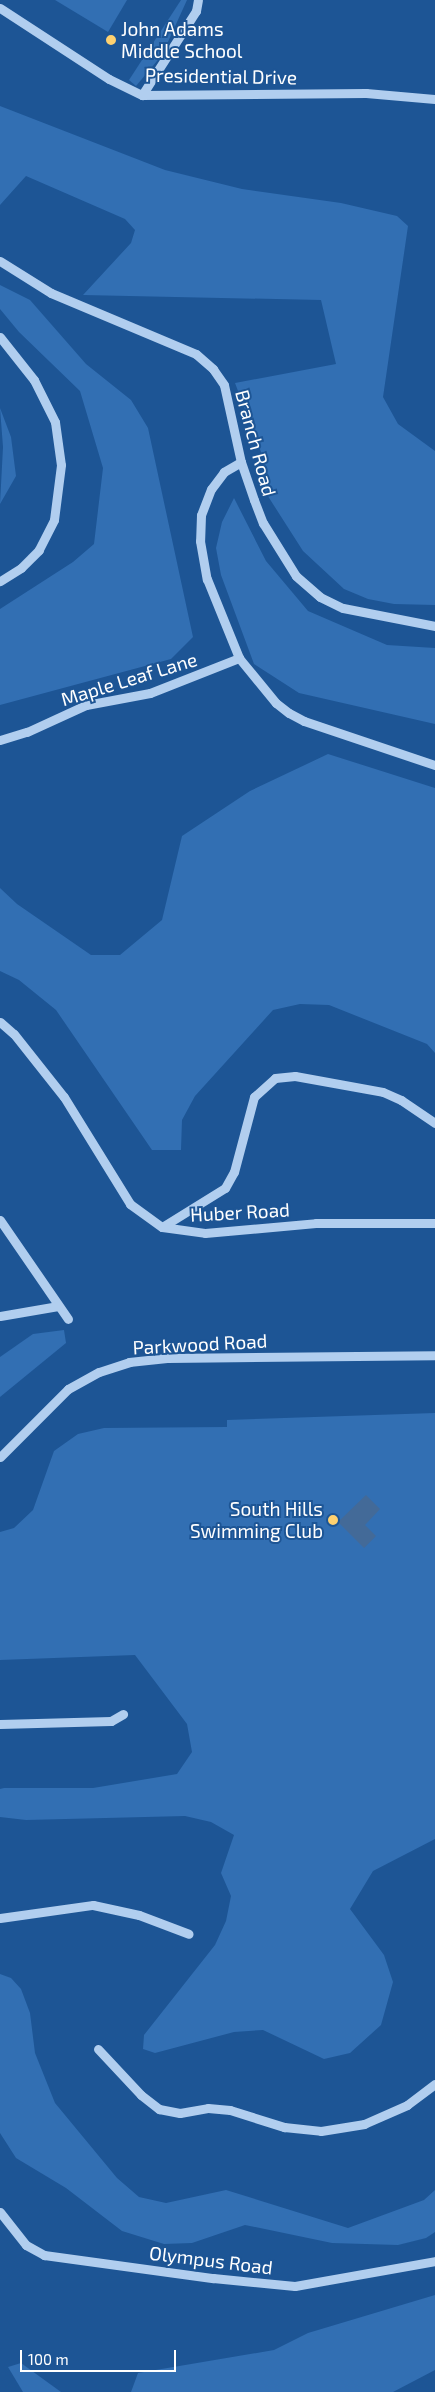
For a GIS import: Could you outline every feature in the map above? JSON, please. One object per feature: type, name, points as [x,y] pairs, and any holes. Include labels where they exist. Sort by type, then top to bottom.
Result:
[{"type":"street","points":[[142,95],[196,11],[198,0]]},
{"type":"street","name":"Presidential Drive","points":[[0,8],[109,79],[142,95],[366,93],[435,99]]},
{"type":"street","name":"Branch Road","points":[[0,261],[51,293],[196,354],[213,369],[224,385],[241,462],[254,500],[272,538],[296,576],[320,597],[343,608],[435,626]]},
{"type":"street","points":[[0,337],[34,380],[55,422],[61,465],[54,520],[39,550],[21,568],[0,582]]},
{"type":"street","points":[[241,462],[224,472],[211,488],[202,515],[200,541],[207,579],[239,658],[276,703],[297,717],[435,765]]},
{"type":"street","name":"Maple Leaf Lane","points":[[0,740],[26,732],[86,705],[150,693],[239,658]]},
{"type":"street","name":"Huber Road","points":[[0,1022],[19,1040],[64,1097],[130,1204],[162,1227],[204,1233],[316,1223],[435,1223]]},
{"type":"street","points":[[162,1227],[225,1188],[234,1172],[254,1097],[275,1078],[296,1076],[383,1092],[402,1100],[435,1124]]},
{"type":"street","points":[[0,1220],[68,1319]]},
{"type":"street","points":[[0,1316],[58,1306]]},
{"type":"street","name":"Parkwood Road","points":[[0,1457],[68,1389],[99,1372],[129,1362],[167,1358],[435,1355]]},
{"type":"street","points":[[0,1724],[111,1721],[123,1714]]},
{"type":"street","points":[[0,1918],[93,1904],[139,1915],[189,1934]]},
{"type":"street","points":[[98,2049],[141,2095],[160,2108],[180,2113],[208,2108],[230,2110],[284,2128],[321,2131],[364,2124],[407,2105],[435,2084]]},
{"type":"street","name":"Olympus Road","points":[[0,2212],[26,2245],[44,2255],[212,2278],[295,2286],[435,2261]]},
{"type":"shaded area","points":[[55,0],[127,0],[108,32]]},
{"type":"shaded area","points":[[181,0],[187,0],[162,55],[136,86],[129,80]]},
{"type":"shaded area","points":[[0,106],[165,170],[242,189],[341,203],[397,216],[408,226],[383,397],[398,424],[435,451],[435,605],[394,604],[368,599],[344,589],[303,551],[264,490],[264,460],[235,383],[336,364],[321,300],[83,295],[131,243],[135,230],[125,219],[26,176],[0,205]]},
{"type":"shaded area","points":[[0,285],[30,300],[86,364],[131,400],[148,428],[193,637],[171,659],[0,705],[0,609],[73,562],[94,544],[103,468],[80,391],[19,332],[0,309]]},
{"type":"shaded area","points":[[0,408],[11,437],[16,476],[0,504],[3,447]]},
{"type":"shaded area","points":[[234,498],[266,561],[308,611],[387,645],[435,648],[435,724],[299,693],[254,664],[221,575],[216,548],[222,522]]},
{"type":"shaded area","points":[[328,754],[435,788],[435,1053],[427,1044],[329,1005],[300,1004],[273,1010],[195,1096],[182,1120],[181,1150],[152,1150],[56,1010],[19,980],[0,971],[0,888],[17,904],[91,955],[120,955],[162,920],[182,836],[250,791]]},
{"type":"shaded area","points":[[64,1330],[66,1343],[0,1397],[0,1357],[33,1334]]},
{"type":"shaded area","points":[[435,1413],[435,1839],[373,1871],[350,1909],[384,1955],[393,1982],[381,2025],[350,2053],[324,2059],[263,2030],[234,2032],[155,2053],[143,2049],[144,2035],[215,1945],[226,1921],[231,1896],[221,1873],[234,1835],[211,1822],[185,1816],[26,1820],[0,1817],[0,1789],[93,1788],[177,1774],[192,1752],[187,1724],[135,1655],[0,1660],[0,1532],[14,1528],[33,1510],[54,1451],[78,1434],[104,1428],[227,1427],[227,1420]]},
{"type":"shaded area","points":[[366,1495],[380,1509],[365,1525],[376,1536],[364,1548],[338,1522]]},
{"type":"shaded area","points":[[0,1974],[11,1978],[21,1989],[30,2013],[35,2053],[55,2103],[117,2178],[139,2197],[166,2203],[226,2190],[348,2228],[424,2200],[435,2190],[435,2232],[426,2238],[398,2245],[332,2243],[245,2225],[192,2243],[164,2244],[122,2231],[66,2188],[16,2158],[0,2133]]},
{"type":"shaded area","points":[[435,2295],[435,2370],[393,2392],[131,2392],[138,2373],[274,2350],[308,2333]]},
{"type":"shaded area","points":[[21,2363],[61,2392],[23,2392],[8,2367]]},
{"type":"place","name":"John Adams Middle School","points":[[111,40]]},
{"type":"place","name":"South Hills Swimming Club","points":[[333,1520]]}]
